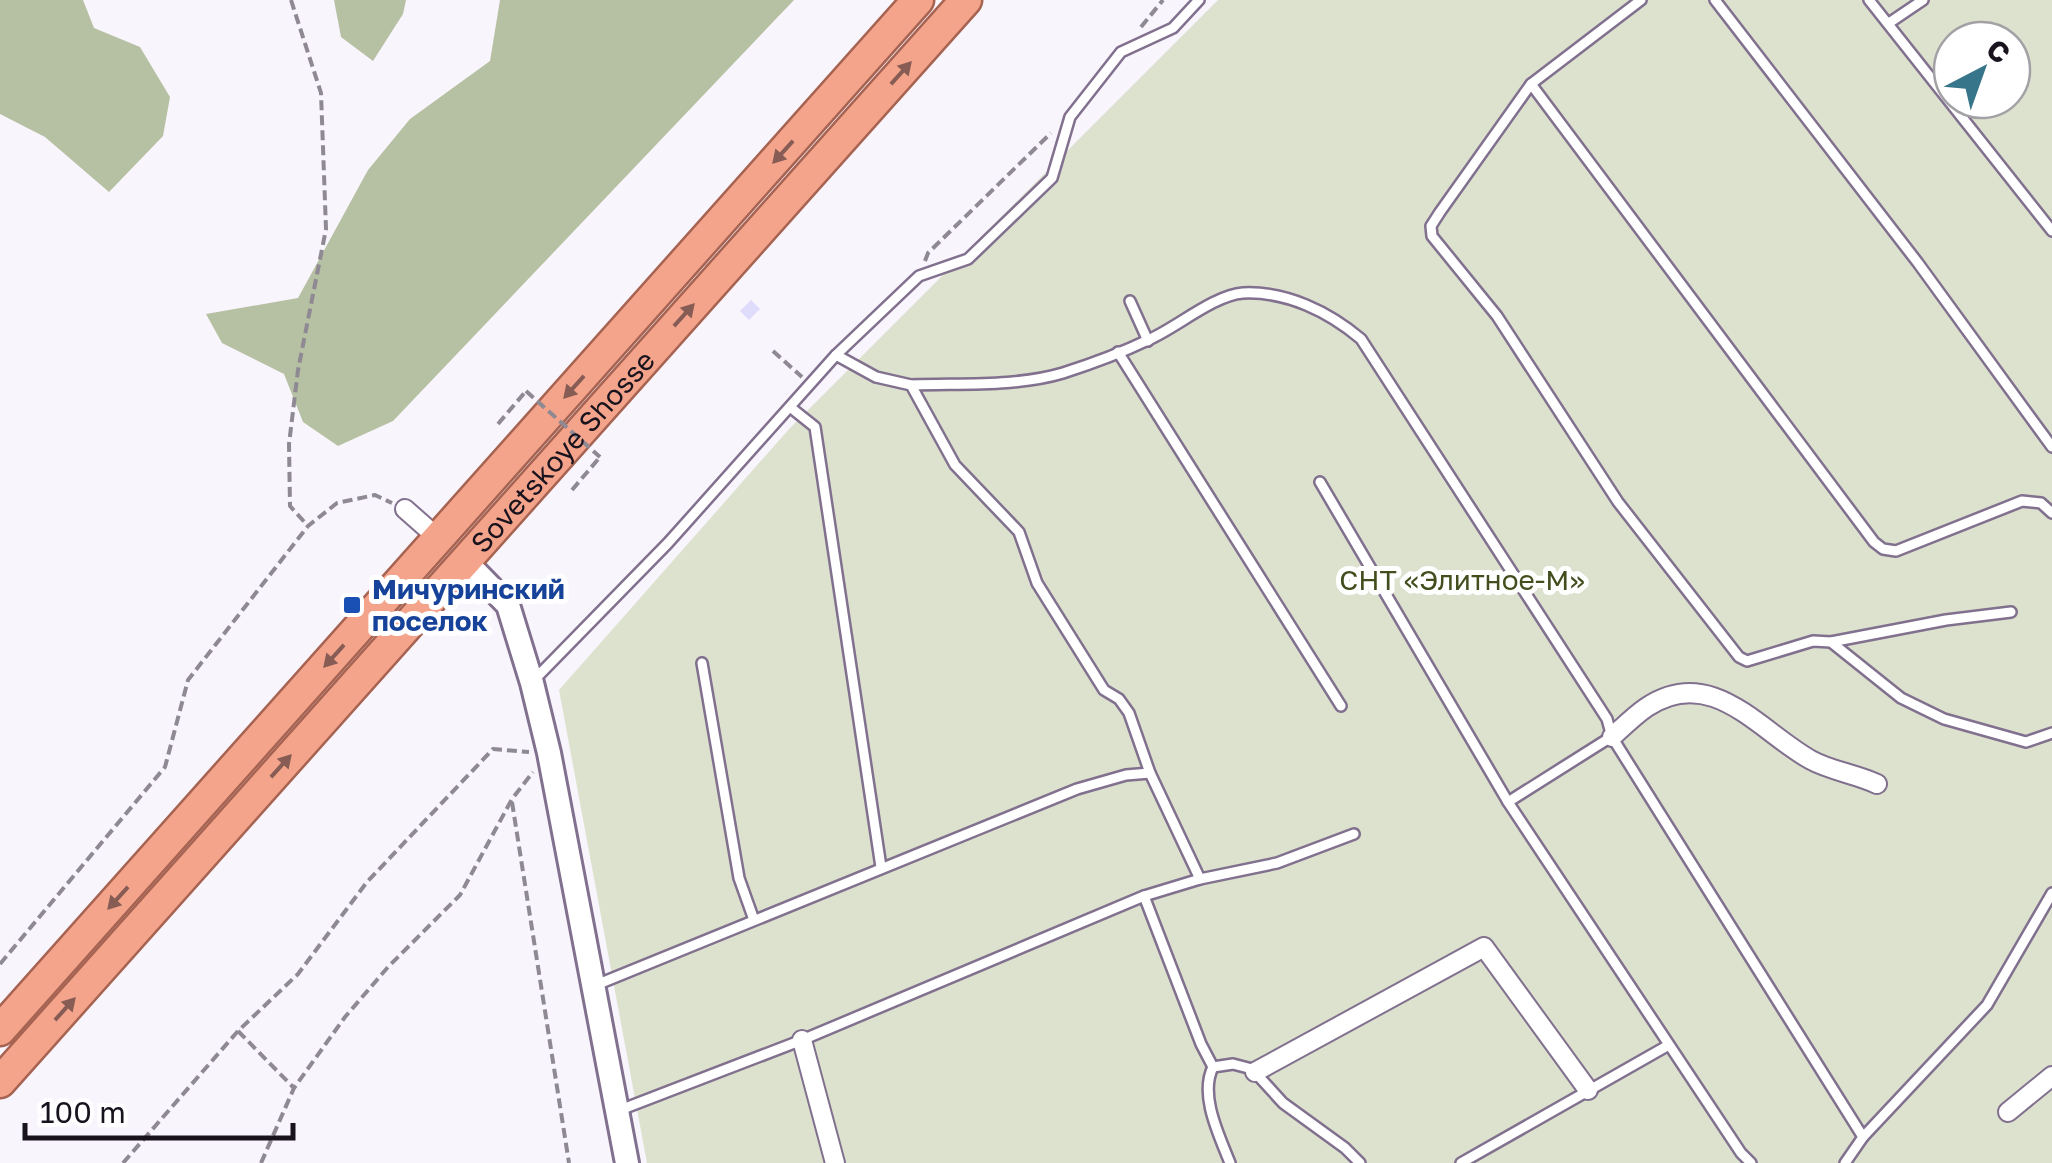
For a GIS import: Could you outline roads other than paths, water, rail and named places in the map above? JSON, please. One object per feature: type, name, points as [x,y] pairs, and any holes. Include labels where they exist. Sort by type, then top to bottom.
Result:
[{"type":"highway","name":"Sovetskoye Shosse","points":[[0,1030],[918,0]]},
{"type":"highway","name":"Sovetskoye Shosse","points":[[0,1082],[966,0]]},
{"type":"highway","points":[[439,538],[465,560]]},
{"type":"street","points":[[405,509],[439,538]]},
{"type":"street","points":[[465,560],[508,606],[532,683],[549,753],[627,1163]]},
{"type":"street","points":[[1612,737],[1647,707],[1669,696],[1700,693],[1720,697],[1815,762],[1877,784]]},
{"type":"street","points":[[1256,1072],[1484,946],[1588,1090]]},
{"type":"street","points":[[802,1040],[835,1163]]},
{"type":"street","points":[[2008,1112],[2052,1076]]},
{"type":"lane","points":[[532,683],[668,543],[836,355],[919,276],[968,259],[1052,178],[1070,117],[1121,52],[1173,28],[1199,0]]},
{"type":"lane","points":[[1640,0],[1531,84],[1440,212],[1431,226],[1432,236],[1497,316],[1618,502],[1739,657],[1746,661],[1813,642],[2011,612]]},
{"type":"lane","points":[[1715,0],[1918,262],[2052,448]]},
{"type":"lane","points":[[1869,0],[2052,231]]},
{"type":"lane","points":[[1888,23],[1923,0]]},
{"type":"lane","points":[[1531,84],[1874,542],[1883,549],[1896,551],[2022,501],[2041,503],[2052,513]]},
{"type":"lane","points":[[836,355],[876,377],[911,385],[992,382],[1058,374],[1148,341],[1222,299],[1242,293],[1310,306],[1342,323],[1361,339],[1608,719],[1612,737],[1863,1137]]},
{"type":"lane","points":[[1130,302],[1148,341]]},
{"type":"lane","points":[[1118,352],[1341,706]]},
{"type":"lane","points":[[911,385],[956,465],[1019,532],[1037,583],[1104,690],[1119,698],[1129,713],[1150,772],[1200,879]]},
{"type":"lane","points":[[790,407],[814,427],[881,868]]},
{"type":"lane","points":[[1320,482],[1508,802],[1667,1046],[1751,1163]]},
{"type":"lane","points":[[1831,642],[1901,698],[1944,719],[2026,742],[2052,733]]},
{"type":"lane","points":[[702,663],[732,842],[754,920]]},
{"type":"lane","points":[[1508,802],[1612,737]]},
{"type":"lane","points":[[594,986],[1077,789],[1150,772]]},
{"type":"lane","points":[[617,1111],[802,1040],[1144,896],[1200,879],[1277,863],[1354,834]]},
{"type":"lane","points":[[1845,1163],[1863,1137],[1987,1005],[2052,892]]},
{"type":"lane","points":[[1144,896],[1213,1067]]},
{"type":"lane","points":[[1461,1163],[1667,1046]]},
{"type":"lane","points":[[1213,1067],[1233,1064],[1256,1072],[1283,1102],[1346,1148],[1360,1163]]},
{"type":"lane","points":[[1213,1067],[1208,1077],[1208,1094],[1230,1163]]},
{"type":"place","name":"Мичуринский поселок","points":[[352,605]]},
{"type":"park label","name":"СНТ «Элитное-М»","points":[[1462,580]]}]
